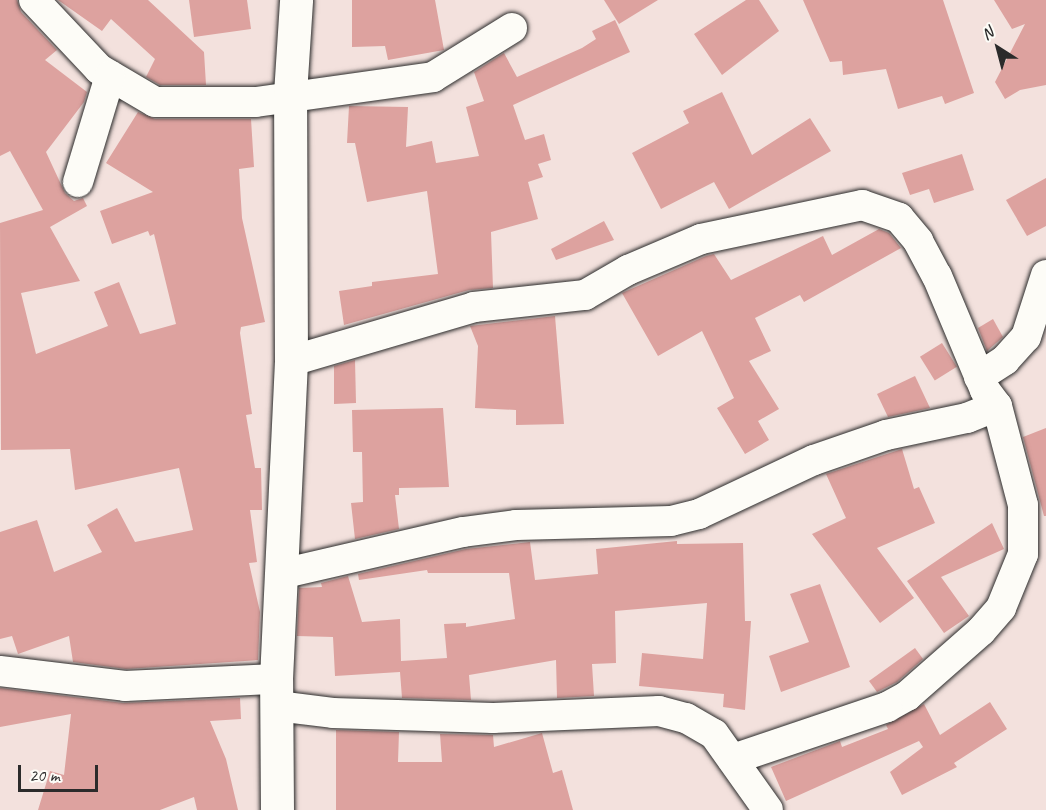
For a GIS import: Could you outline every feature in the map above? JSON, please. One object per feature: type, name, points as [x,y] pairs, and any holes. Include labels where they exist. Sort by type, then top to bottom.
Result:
[{"type":"street","points":[[34,0],[110,76],[155,102],[256,102],[290,94],[432,76],[512,28]]},
{"type":"street","points":[[277,810],[276,692],[291,361],[290,94],[296,0]]},
{"type":"street","points":[[78,182],[110,76]]},
{"type":"street","points":[[291,361],[474,308],[585,295],[628,270],[701,239],[862,205],[900,218],[918,241],[979,377],[998,406],[1016,474],[1025,530],[1023,555],[1001,608],[981,631],[907,696],[887,707],[733,759]]},
{"type":"street","points":[[979,377],[1005,360],[1026,337],[1046,275]]},
{"type":"street","points":[[281,574],[473,531],[516,525],[633,525],[690,517],[824,457],[886,435],[967,418],[998,406]]},
{"type":"street","points":[[0,671],[125,686],[276,692],[333,712],[493,718],[659,711],[686,718],[714,734],[733,759],[758,806]]},
{"type":"building","points":[[0,0],[17,0],[21,12],[57,50],[45,60],[87,92],[84,102],[46,152],[65,193],[74,201],[83,198],[87,206],[50,227],[80,281],[21,293],[36,354],[108,326],[94,292],[119,282],[140,334],[176,324],[154,234],[150,236],[148,231],[112,244],[100,211],[153,192],[106,163],[138,112],[155,119],[251,119],[254,167],[239,169],[242,218],[265,322],[241,327],[240,333],[252,414],[246,415],[255,468],[261,468],[262,510],[250,510],[257,562],[249,563],[260,612],[258,660],[126,669],[73,662],[69,636],[18,654],[12,636],[0,639],[0,532],[37,520],[54,572],[102,552],[87,525],[117,508],[135,542],[193,530],[179,468],[75,490],[70,449],[1,450],[0,223],[43,210],[10,151],[0,156]]},
{"type":"building","points":[[58,0],[148,0],[204,52],[206,85],[160,85],[146,77],[155,59],[111,19],[102,31]]},
{"type":"building","points":[[189,0],[247,0],[251,29],[194,37]]},
{"type":"building","points":[[352,0],[435,0],[444,50],[388,60],[385,46],[352,47]]},
{"type":"building","points":[[604,0],[658,0],[619,24]]},
{"type":"building","points":[[746,0],[759,0],[779,31],[722,75],[694,34]]},
{"type":"building","points":[[803,0],[943,0],[974,93],[945,104],[942,96],[898,109],[886,69],[843,75],[842,61],[830,62]]},
{"type":"building","points":[[994,0],[1046,0],[1046,85],[1020,90],[1005,99],[995,82],[1025,24],[1012,29]]},
{"type":"building","points":[[615,20],[630,52],[513,105],[525,140],[544,134],[551,160],[538,164],[543,177],[528,182],[538,219],[491,232],[493,288],[469,290],[344,325],[339,291],[372,286],[372,282],[438,274],[427,191],[367,202],[355,143],[347,143],[349,106],[408,107],[406,147],[432,141],[436,163],[479,156],[466,107],[484,101],[474,72],[504,53],[517,77],[582,48],[596,39],[592,31]]},
{"type":"building","points":[[722,92],[752,155],[810,118],[831,151],[729,209],[714,182],[661,209],[632,153],[689,123],[683,111]]},
{"type":"building","points":[[962,154],[974,190],[934,203],[929,189],[910,195],[902,173]]},
{"type":"building","points":[[1046,178],[1046,226],[1027,236],[1006,200]]},
{"type":"building","points":[[604,221],[614,240],[556,260],[551,249]]},
{"type":"building","points":[[879,229],[889,233],[901,248],[804,302],[800,295],[755,318],[771,351],[749,361],[779,409],[758,421],[769,440],[745,454],[717,408],[734,398],[702,331],[658,356],[622,293],[714,254],[731,280],[823,236],[832,255]]},
{"type":"building","points":[[555,316],[564,424],[516,425],[516,410],[475,408],[478,346],[470,326]]},
{"type":"building","points":[[993,319],[1003,337],[987,351],[978,328]]},
{"type":"building","points":[[942,343],[957,367],[935,381],[920,357]]},
{"type":"building","points":[[355,360],[356,403],[334,404],[334,366]]},
{"type":"building","points":[[915,376],[930,408],[888,417],[877,394]]},
{"type":"building","points":[[443,408],[449,487],[399,488],[399,495],[395,495],[399,529],[355,539],[351,503],[363,502],[362,452],[353,452],[352,410]]},
{"type":"building","points":[[1046,428],[1046,516],[1044,516],[1023,437]]},
{"type":"building","points":[[902,449],[914,489],[919,487],[935,523],[877,548],[914,598],[880,623],[812,534],[846,518],[826,474]]},
{"type":"building","points":[[992,523],[1004,549],[941,577],[969,616],[944,633],[907,581]]},
{"type":"building","points":[[677,541],[677,544],[743,543],[745,621],[751,621],[745,710],[723,707],[724,694],[639,686],[642,653],[703,659],[707,603],[615,611],[616,663],[592,664],[594,696],[557,698],[556,660],[469,675],[471,700],[402,698],[400,672],[335,676],[333,637],[297,636],[299,588],[322,587],[321,583],[348,576],[362,622],[400,619],[401,661],[447,658],[444,624],[466,623],[466,627],[515,619],[509,573],[428,573],[427,570],[359,580],[358,574],[466,549],[530,542],[535,580],[598,574],[596,549]]},
{"type":"building","points":[[820,584],[850,667],[781,692],[769,656],[809,642],[790,594]]},
{"type":"building","points":[[915,648],[923,659],[897,682],[877,692],[869,681]]},
{"type":"building","points":[[0,688],[123,703],[240,698],[241,719],[210,721],[226,759],[238,810],[197,810],[194,797],[160,810],[38,810],[50,771],[64,775],[71,714],[0,727]]},
{"type":"building","points":[[990,702],[1007,729],[954,763],[957,767],[902,795],[890,772],[923,747],[919,741],[786,801],[771,767],[840,741],[842,747],[888,729],[886,725],[924,704],[940,735]]},
{"type":"building","points":[[336,730],[399,732],[398,762],[442,762],[440,734],[493,735],[494,747],[542,733],[553,773],[562,770],[573,810],[336,810]]}]
